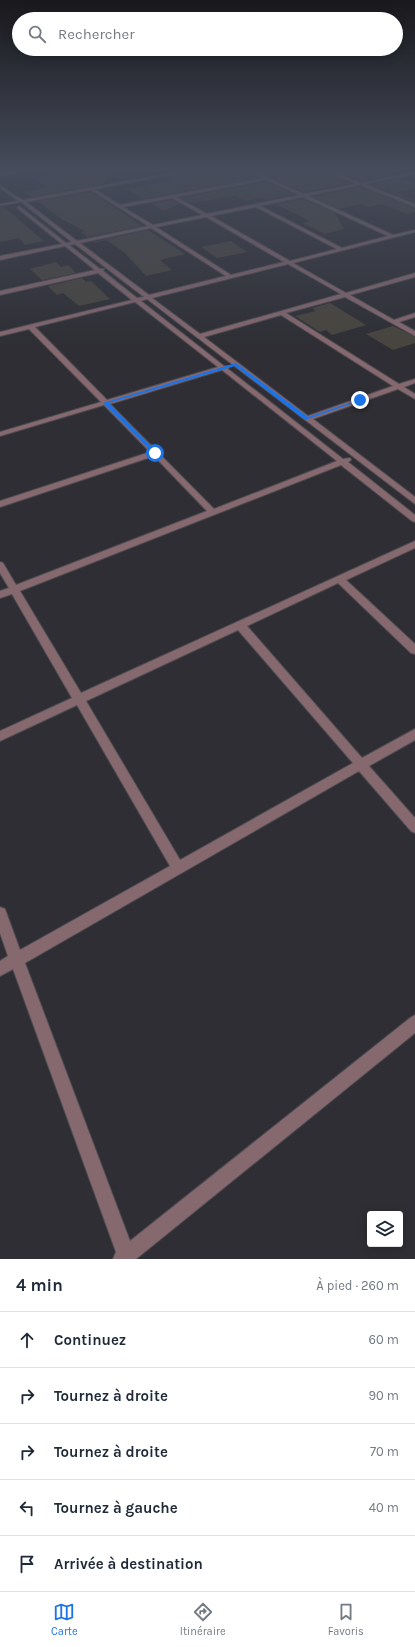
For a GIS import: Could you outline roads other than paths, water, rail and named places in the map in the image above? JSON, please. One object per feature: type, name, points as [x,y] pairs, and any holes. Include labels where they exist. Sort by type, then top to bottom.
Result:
[{"type":"street","points":[[47,229],[98,271],[415,519]]},
{"type":"street","points":[[58,229],[415,501]]},
{"type":"street","points":[[0,253],[2,258],[145,229]]},
{"type":"street","points":[[156,229],[231,277]]},
{"type":"street","points":[[230,229],[415,334]]},
{"type":"street","points":[[301,229],[343,250]]},
{"type":"street","points":[[376,229],[394,237]]},
{"type":"street","points":[[0,334],[415,231]]},
{"type":"street","points":[[0,293],[110,268]]},
{"type":"street","points":[[199,336],[415,275]]},
{"type":"street","points":[[282,313],[415,396]]},
{"type":"street","points":[[393,322],[415,315]]},
{"type":"street","points":[[30,326],[213,512]]},
{"type":"street","points":[[0,434],[236,364]]},
{"type":"street","points":[[307,419],[415,381]]},
{"type":"street","points":[[0,504],[155,453]]},
{"type":"street","points":[[0,595],[356,456]]},
{"type":"street","points":[[0,736],[415,544]]},
{"type":"street","points":[[0,565],[178,868]]},
{"type":"street","points":[[339,579],[415,650]]},
{"type":"street","points":[[240,625],[415,827]]},
{"type":"street","points":[[0,969],[415,734]]},
{"type":"street","points":[[0,914],[124,1257],[415,1022]]}]
